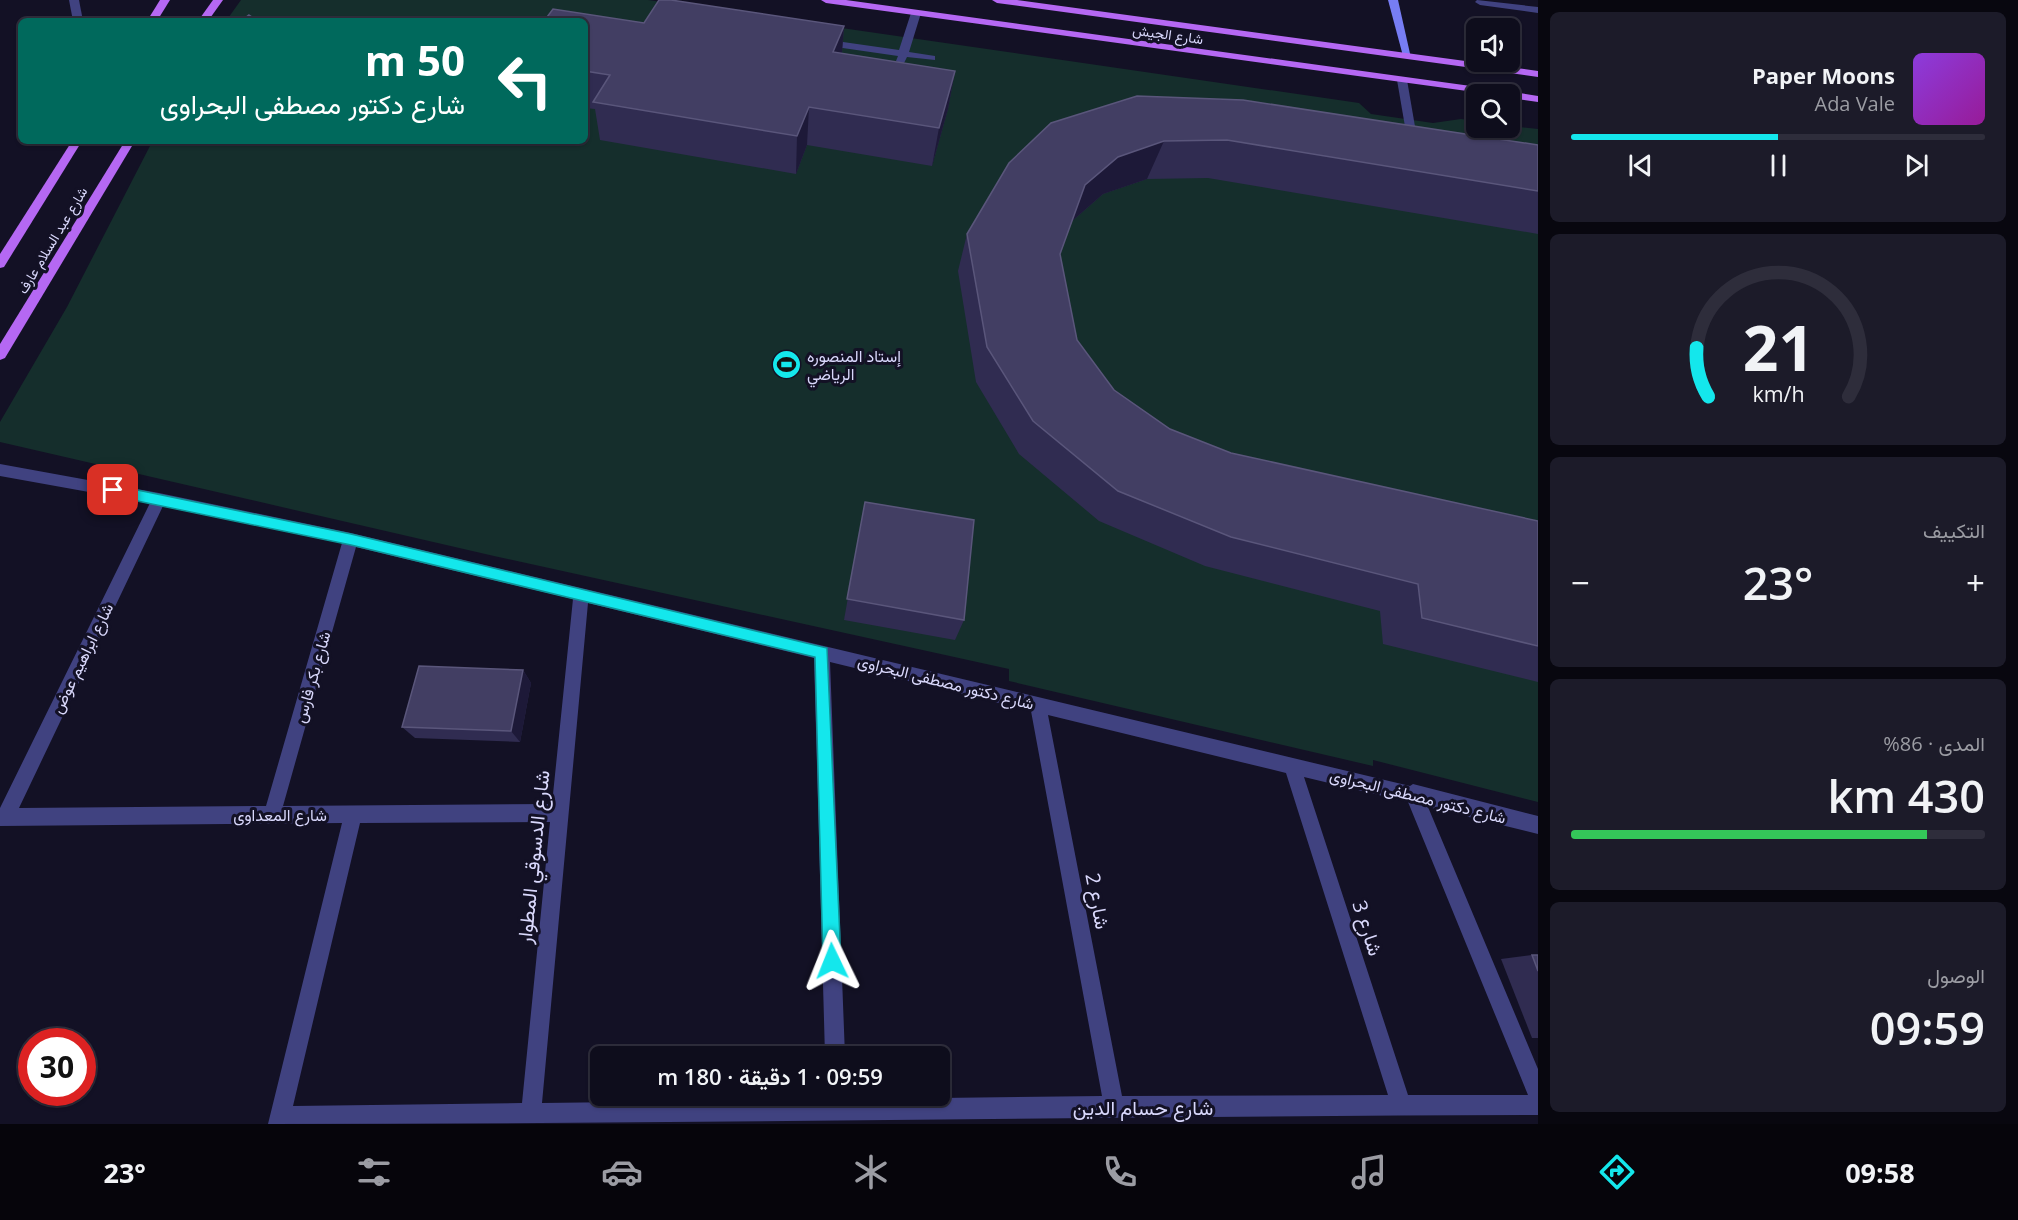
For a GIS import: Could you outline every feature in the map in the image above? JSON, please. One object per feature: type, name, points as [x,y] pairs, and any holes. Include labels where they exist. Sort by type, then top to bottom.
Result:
[{"type":"main road","points":[[154,18],[165,0]]},
{"type":"main road","points":[[205,18],[218,0]]},
{"type":"main road","name":"شارع الجيش","points":[[826,0],[1466,89]]},
{"type":"main road","name":"شارع الجيش","points":[[997,0],[1538,74]]},
{"type":"main road","name":"شارع الجيش","points":[[1520,97],[1538,99]]},
{"type":"main road","name":"شارع عبد السلام عارف","points":[[0,264],[75,144]]},
{"type":"main road","name":"شارع عبد السلام عارف","points":[[0,355],[128,144]]},
{"type":"street","points":[[74,0],[77,18]]},
{"type":"street","points":[[1393,0],[1408,57]]},
{"type":"street","points":[[1480,2],[1538,10]]},
{"type":"street","points":[[898,72],[916,12]]},
{"type":"street","points":[[810,40],[932,58]]},
{"type":"street","points":[[1402,80],[1414,147]]},
{"type":"street","name":"شارع دكتور مصطفى البحراوى","points":[[0,470],[159,499],[351,539],[1413,793],[1538,825]]},
{"type":"street","name":"شارع ابراهيم عوض","points":[[3,817],[159,499]]},
{"type":"street","name":"شارع بكر فارس","points":[[272,815],[351,539]]},
{"type":"street","name":"شارع الدسوقي المطوار","points":[[531,1118],[581,595]]},
{"type":"street","points":[[822,652],[835,1046]]},
{"type":"street","name":"شارع 2","points":[[1038,704],[1114,1107]]},
{"type":"street","name":"شارع 3","points":[[1292,765],[1401,1105]]},
{"type":"street","points":[[1413,793],[1538,1094]]},
{"type":"street","name":"شارع المعداوى","points":[[3,817],[560,813]]},
{"type":"street","points":[[279,1120],[353,815]]},
{"type":"street","name":"شارع حسام الدين","points":[[950,1104],[1114,1107],[1538,1105]]},
{"type":"street","name":"شارع حسام الدين","points":[[279,1120],[531,1118],[760,1106]]},
{"type":"green space","name":"إستاد المنصوره الرياضي","points":[[241,0],[648,0],[1359,103],[1371,114],[1433,123],[1466,120],[1466,138],[1520,138],[1520,127],[1538,129],[1538,802],[1373,760],[1373,766],[1009,681],[1009,669],[494,556],[0,442],[0,422],[67,307],[151,144],[588,144],[588,18],[228,18]]},
{"type":"building","points":[[659,0],[671,0],[844,26],[833,52],[955,71],[939,128],[809,107],[797,136],[593,102],[610,75],[588,71],[588,18],[546,18],[553,9],[644,23]]},
{"type":"building","points":[[1137,96],[1243,100],[1466,134],[1466,138],[1492,138],[1538,145],[1538,191],[1227,140],[1164,141],[1118,157],[1085,185],[1060,254],[1077,340],[1114,390],[1170,429],[1231,453],[1538,521],[1538,646],[1422,618],[1418,584],[1231,537],[1118,491],[1033,421],[987,347],[967,234],[1009,163],[1051,123]]},
{"type":"building","points":[[865,502],[974,520],[964,620],[847,599]]},
{"type":"building","points":[[419,666],[523,670],[511,731],[402,727]]},
{"type":"building","points":[[1532,955],[1538,955],[1538,971]]},
{"type":"place","name":"إستاد المنصوره الرياضي","points":[[786,365]]},
{"type":"route","points":[[113,490],[351,539],[822,652],[832,961]]}]
